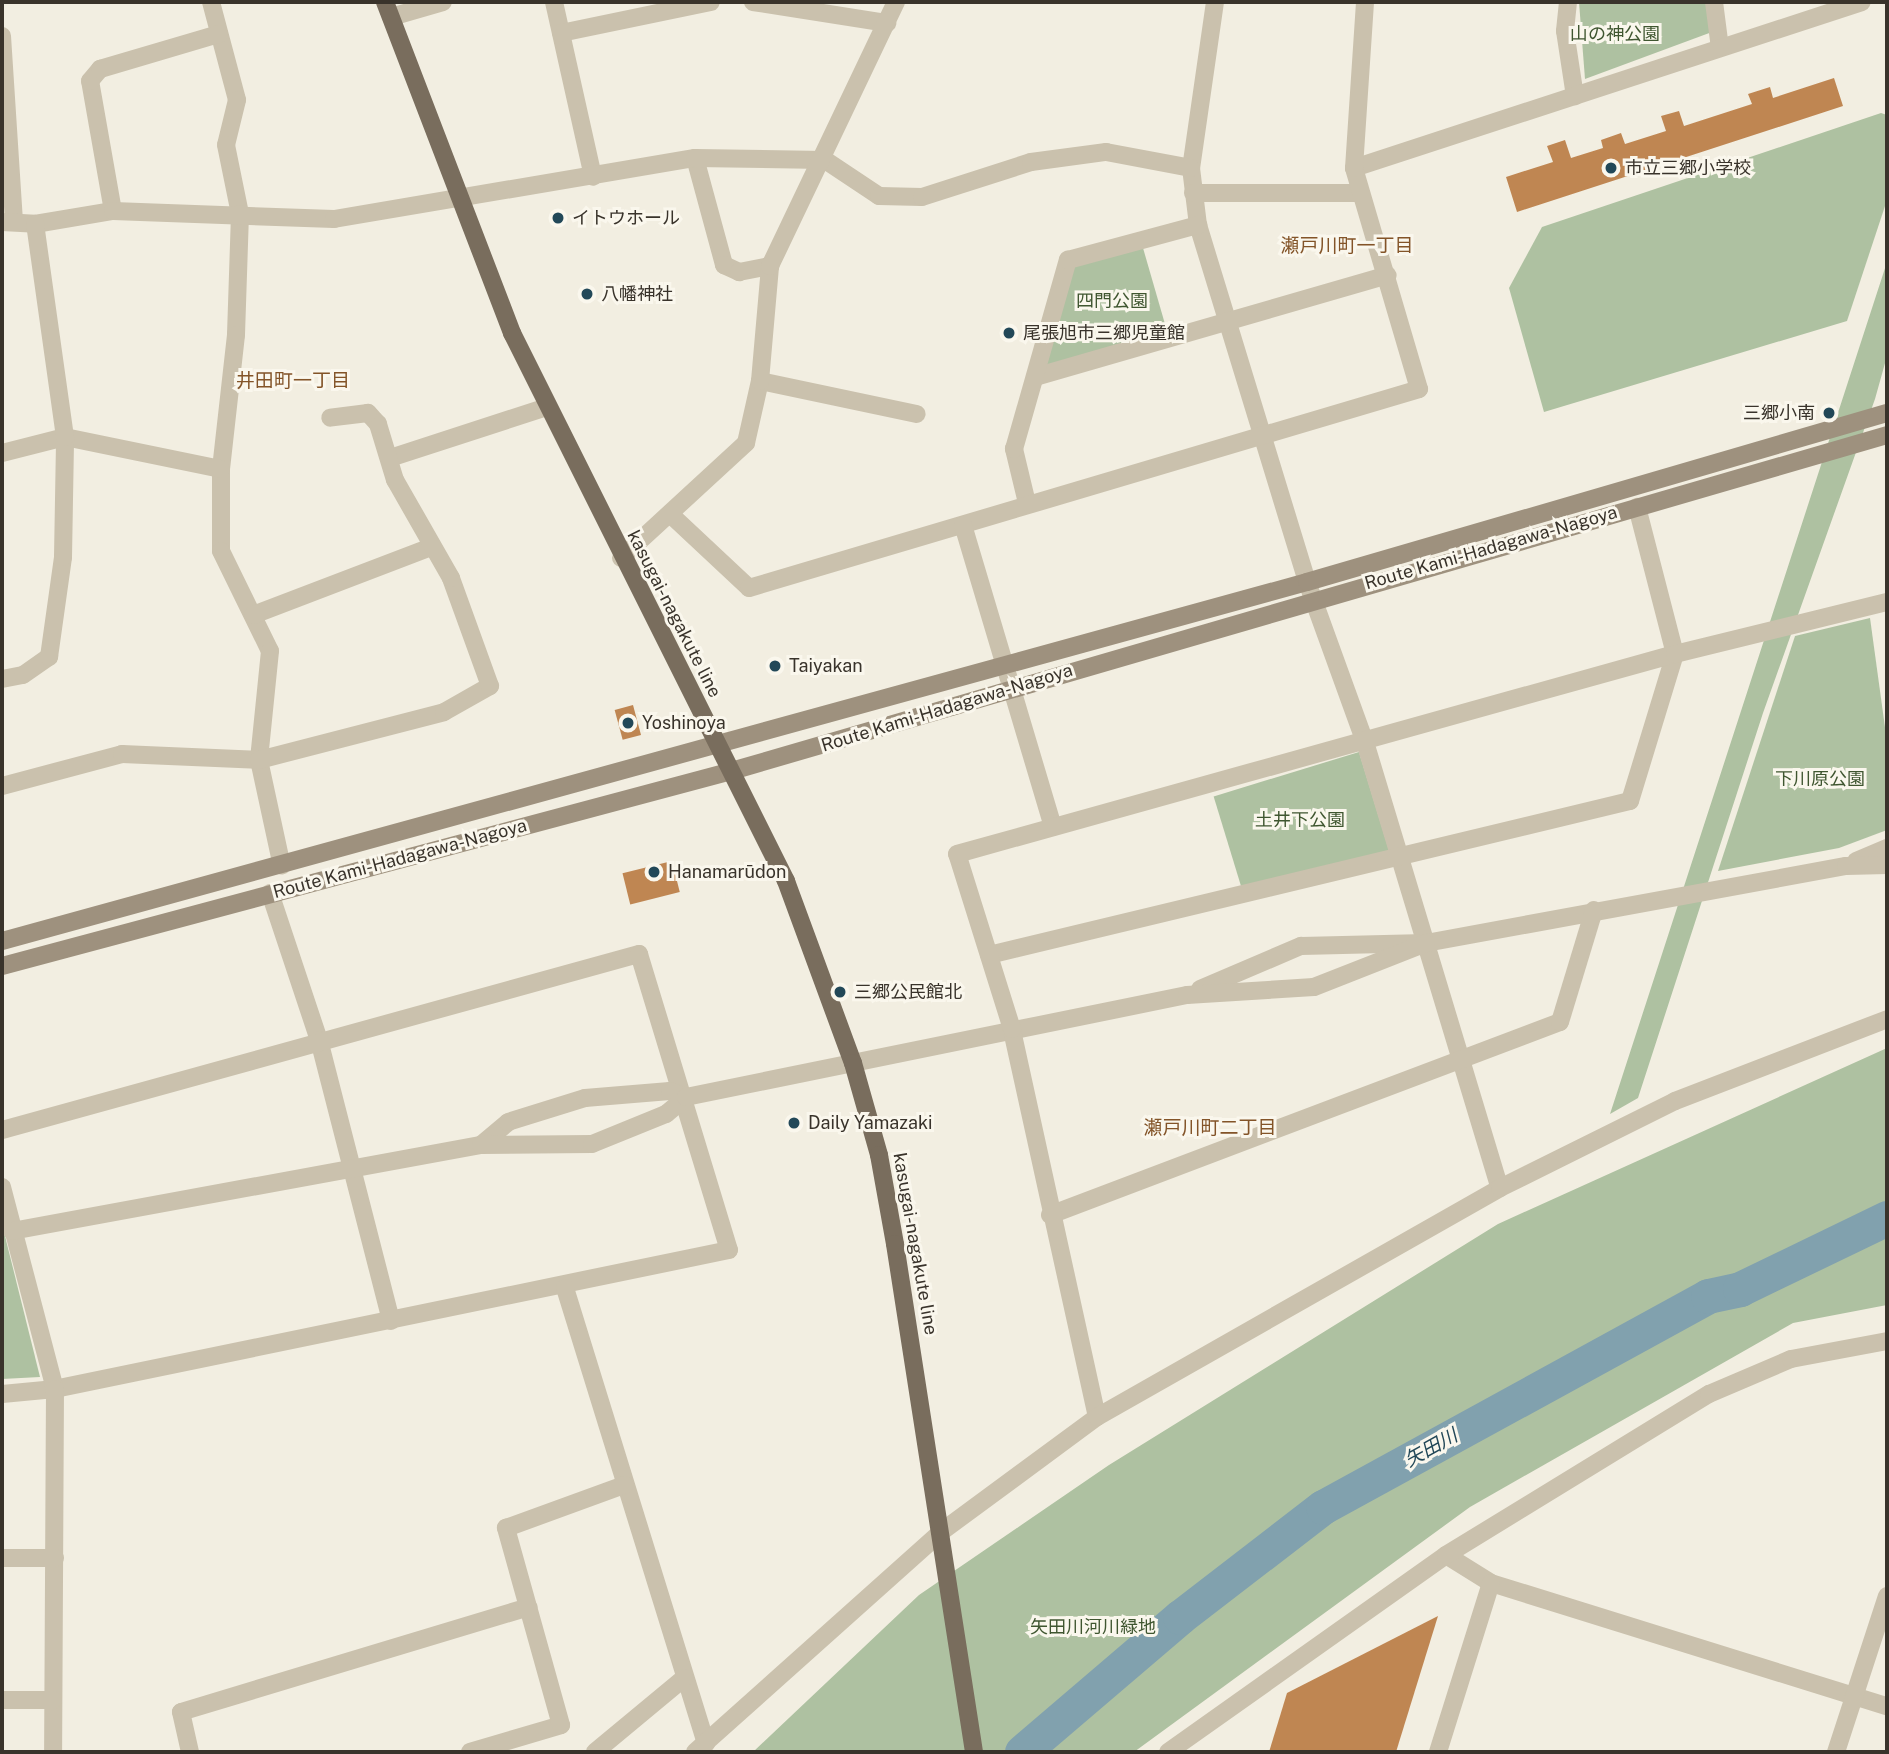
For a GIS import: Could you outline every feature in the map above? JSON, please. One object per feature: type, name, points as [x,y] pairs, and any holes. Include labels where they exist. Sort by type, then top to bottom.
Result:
[{"type":"main road","name":"kasugai-nagakute line","points":[[388,10],[459,201],[547,407],[728,772],[786,881],[853,1063],[879,1155],[974,1752]]},
{"type":"main road","name":"Route Kami-Hadagawa-Nagoya","points":[[2,966],[728,772],[1009,688],[1310,590],[1887,413]]},
{"type":"main road","name":"Route Kami-Hadagawa-Nagoya","points":[[2,941],[1002,666],[1637,507],[1887,435]]},
{"type":"street","points":[[211,2],[237,100],[226,145],[240,214],[236,335],[221,469],[221,551],[270,651],[259,760],[282,866]]},
{"type":"street","points":[[388,10],[443,2]]},
{"type":"street","points":[[554,2],[593,177]]},
{"type":"street","points":[[561,33],[711,2]]},
{"type":"street","points":[[754,2],[887,23]]},
{"type":"street","points":[[621,558],[746,443],[760,381],[770,266],[825,160],[896,2]]},
{"type":"street","points":[[1214,2],[1191,168],[1198,225],[1267,438],[1310,590],[1365,742],[1500,1188]]},
{"type":"street","points":[[670,514],[749,588],[963,525],[1027,503],[1267,438],[1419,390],[1388,275],[1354,168],[1365,2]]},
{"type":"street","points":[[1568,2],[1565,31],[1575,96]]},
{"type":"street","points":[[1714,2],[1720,48]]},
{"type":"street","points":[[1354,168],[1862,2]]},
{"type":"street","points":[[113,211],[90,81],[100,69],[219,34]]},
{"type":"street","points":[[2,36],[8,222],[35,225],[113,211],[334,219],[459,201],[695,158],[825,160],[879,196],[922,197],[1031,162],[1106,152],[1146,155],[1191,168]]},
{"type":"street","points":[[695,158],[724,265],[739,272],[770,266]]},
{"type":"street","points":[[1193,193],[1360,193]]},
{"type":"street","points":[[2,679],[23,675],[49,657],[63,556],[65,437],[35,225]]},
{"type":"street","points":[[1027,503],[1014,449],[1068,260],[1198,225]]},
{"type":"street","points":[[1035,377],[1231,323],[1388,275]]},
{"type":"street","points":[[760,381],[917,414]]},
{"type":"street","points":[[390,458],[547,407]]},
{"type":"street","points":[[2,786],[122,754],[259,760],[444,712],[490,686],[452,578],[431,547],[395,480],[390,458],[368,413],[330,418]]},
{"type":"street","points":[[2,453],[65,437],[221,469]]},
{"type":"street","points":[[989,955],[1399,859],[1630,801],[1675,654],[1637,507]]},
{"type":"street","points":[[963,525],[1002,666],[1053,827]]},
{"type":"street","points":[[253,615],[431,547]]},
{"type":"street","points":[[1097,1418],[1050,1215],[1012,1029],[957,854],[1675,654],[1887,602]]},
{"type":"street","points":[[1846,866],[1887,848]]},
{"type":"street","points":[[1187,995],[1301,946],[1426,943],[1594,910],[1846,866],[1887,865]]},
{"type":"street","points":[[270,893],[319,1040],[349,1168],[390,1321]]},
{"type":"street","points":[[1050,1215],[1560,1022],[1594,910]]},
{"type":"street","points":[[12,1231],[481,1145],[592,1144],[666,1114],[686,1097],[1187,995],[1314,987],[1426,943]]},
{"type":"street","points":[[2,1130],[319,1040],[639,954],[686,1097],[729,1250],[565,1288],[55,1389],[2,1394]]},
{"type":"street","points":[[565,1288],[684,1678],[701,1748],[942,1538],[1097,1418],[1500,1188],[1675,1101],[1887,1019]]},
{"type":"street","points":[[481,1145],[508,1122],[585,1098],[670,1091],[686,1097]]},
{"type":"street","points":[[2,1187],[55,1389],[53,1752]]},
{"type":"street","points":[[1168,1752],[1446,1555],[1709,1394],[1791,1359],[1887,1341]]},
{"type":"street","points":[[475,1752],[561,1726],[506,1528],[624,1485]]},
{"type":"street","points":[[1446,1555],[1491,1583],[1887,1706]]},
{"type":"street","points":[[2,1558],[55,1558]]},
{"type":"street","points":[[1438,1752],[1491,1583]]},
{"type":"street","points":[[1836,1752],[1887,1596]]},
{"type":"street","points":[[190,1752],[181,1712],[528,1607]]},
{"type":"street","points":[[595,1752],[684,1678]]},
{"type":"street","points":[[2,1700],[53,1700]]},
{"type":"green space","name":"山の神公園","points":[[1579,2],[1707,2],[1712,32],[1585,79]]},
{"type":"green space","points":[[1881,113],[1887,115],[1887,200],[1847,321],[1544,412],[1509,288],[1542,227]]},
{"type":"green space","name":"四門公園","points":[[1143,248],[1167,331],[1045,366],[1072,264]]},
{"type":"green space","points":[[1887,262],[1887,356],[1875,399],[1763,713],[1638,1098],[1610,1114]]},
{"type":"green space","name":"下川原公園","points":[[1870,618],[1887,742],[1887,830],[1839,848],[1718,871],[1795,636]]},
{"type":"green space","name":"土井下公園","points":[[1359,752],[1389,851],[1244,896],[1214,796]]},
{"type":"green space","name":"矢田川河川緑地","points":[[1887,1048],[1887,1305],[1793,1323],[1470,1507],[1134,1752],[753,1752],[919,1595],[1109,1465],[1498,1224]]},
{"type":"green space","points":[[2,1224],[40,1377],[2,1379]]},
{"type":"building","points":[[1834,78],[1843,106],[1517,212],[1506,177],[1553,162],[1547,146],[1565,140],[1571,158],[1603,148],[1601,140],[1621,133],[1625,144],[1666,131],[1661,116],[1679,111],[1684,126],[1752,104],[1748,94],[1770,87],[1773,98]]},
{"type":"building","name":"Yoshinoya","points":[[633,705],[641,735],[623,740],[615,710]]},
{"type":"building","points":[[672,861],[680,892],[630,904],[623,873]]},
{"type":"building","points":[[1438,1616],[1396,1752],[1269,1752],[1287,1693]]},
{"type":"waterway","name":"矢田川","points":[[1022,1752],[1180,1617],[1323,1507],[1708,1296],[1740,1289],[1887,1218]]},
{"type":"place","name":"市立三郷小学校","points":[[1611,168]]},
{"type":"place","name":"イトウホール","points":[[558,218]]},
{"type":"place","name":"八幡神社","points":[[587,294]]},
{"type":"place","name":"尾張旭市三郷児童館","points":[[1009,333]]},
{"type":"place","name":"三郷小南","points":[[1829,413]]},
{"type":"place","name":"Taiyakan","points":[[775,666]]},
{"type":"place","name":"Yoshinoya","points":[[628,723]]},
{"type":"place","name":"Hanamarūdon","points":[[654,872]]},
{"type":"place","name":"三郷公民館北","points":[[840,992]]},
{"type":"place","name":"Daily Yamazaki","points":[[794,1123]]},
{"type":"district","name":"瀬戸川町一丁目","points":[[1347,246]]},
{"type":"district","name":"井田町一丁目","points":[[293,381]]},
{"type":"district","name":"瀬戸川町二丁目","points":[[1210,1128]]}]
